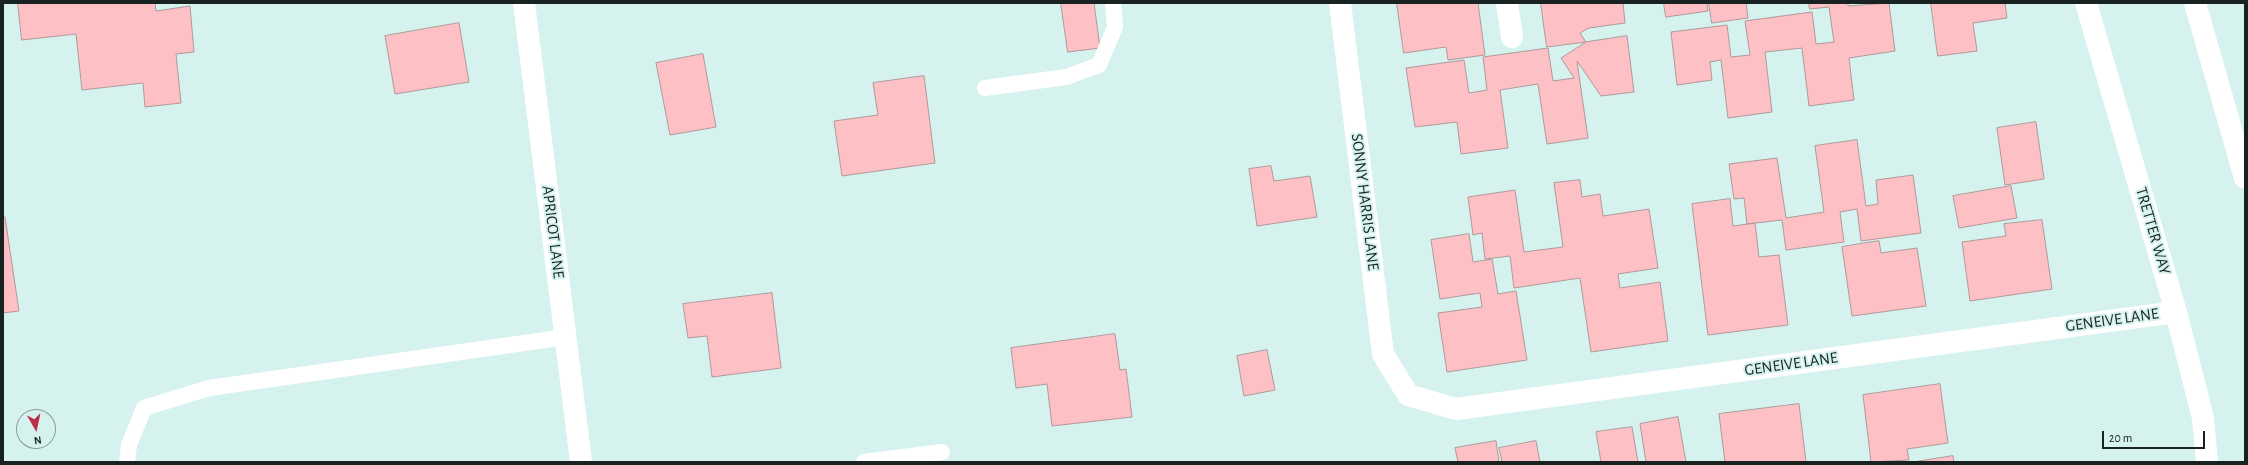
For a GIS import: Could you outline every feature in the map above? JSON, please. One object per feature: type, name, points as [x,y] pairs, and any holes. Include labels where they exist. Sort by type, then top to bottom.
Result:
[{"type":"street","name":"APRICOT LANE","points":[[524,3],[581,462]]},
{"type":"street","name":"SONNY HARRIS LANE","points":[[1340,3],[1383,354],[1408,395]]},
{"type":"street","points":[[1507,3],[1512,37]]},
{"type":"street","name":"TRETTER WAY","points":[[2086,3],[2176,312],[2203,418],[2207,462]]},
{"type":"street","points":[[2195,3],[2245,178]]},
{"type":"street","name":"GENEIVE LANE","points":[[1408,395],[1456,409],[2176,312]]},
{"type":"lane","points":[[985,88],[1066,77],[1099,66],[1115,27],[1112,3]]},
{"type":"lane","points":[[127,462],[129,445],[144,408],[208,388],[566,337]]},
{"type":"lane","points":[[864,462],[942,452]]},
{"type":"building","points":[[18,3],[155,3],[156,11],[190,6],[194,52],[176,54],[181,103],[145,107],[143,83],[82,90],[76,34],[22,40]]},
{"type":"building","points":[[1061,3],[1094,3],[1100,48],[1068,52]]},
{"type":"building","points":[[1397,3],[1478,3],[1485,55],[1448,60],[1446,47],[1404,53]]},
{"type":"building","points":[[1541,3],[1623,3],[1625,23],[1589,28],[1580,33],[1586,42],[1547,47]]},
{"type":"building","points":[[1664,3],[1707,3],[1708,11],[1666,17]]},
{"type":"building","points":[[1709,3],[1746,3],[1748,18],[1712,23]]},
{"type":"building","points":[[1809,3],[1848,3],[1848,6],[1889,3],[1895,51],[1849,58],[1854,100],[1809,106],[1802,48],[1765,52],[1772,112],[1728,118],[1721,60],[1710,62],[1712,80],[1677,85],[1671,32],[1727,25],[1731,57],[1750,55],[1745,21],[1812,12],[1816,44],[1834,42],[1829,7],[1810,9]]},
{"type":"building","points":[[1931,3],[2005,3],[2007,18],[1973,23],[1977,51],[1938,56]]},
{"type":"building","points":[[459,23],[469,82],[395,94],[385,36]]},
{"type":"building","points":[[1627,36],[1634,92],[1601,96],[1577,61],[1588,138],[1547,144],[1538,84],[1500,90],[1508,148],[1461,154],[1457,122],[1415,127],[1406,68],[1464,60],[1469,93],[1487,90],[1483,57],[1548,48],[1553,81],[1574,78],[1561,58],[1586,42]]},
{"type":"building","points":[[703,54],[716,127],[670,135],[656,63]]},
{"type":"building","points":[[924,76],[935,163],[842,176],[834,121],[878,115],[873,83]]},
{"type":"building","points":[[2036,122],[2044,179],[2005,185],[1997,128]]},
{"type":"building","points":[[1857,140],[1866,206],[1878,204],[1876,180],[1913,175],[1921,233],[1861,241],[1857,209],[1840,212],[1844,242],[1786,250],[1782,220],[1747,224],[1744,198],[1734,199],[1729,164],[1777,158],[1786,218],[1824,212],[1815,146]]},
{"type":"building","points":[[1271,166],[1274,181],[1310,176],[1317,217],[1257,226],[1249,169]]},
{"type":"building","points":[[1580,180],[1582,197],[1600,194],[1603,216],[1649,209],[1658,268],[1618,274],[1620,288],[1660,282],[1668,341],[1591,352],[1580,278],[1514,288],[1510,256],[1485,259],[1482,233],[1473,235],[1468,197],[1515,190],[1524,252],[1563,247],[1554,183]]},
{"type":"building","points":[[2011,186],[2017,218],[1959,228],[1953,196]]},
{"type":"building","points":[[1730,199],[1733,226],[1755,223],[1759,257],[1779,255],[1788,325],[1708,335],[1692,204]]},
{"type":"building","points":[[3,217],[5,217],[19,311],[3,313]]},
{"type":"building","points":[[2042,220],[2052,289],[1970,301],[1962,242],[2006,236],[2004,224]]},
{"type":"building","points":[[1469,234],[1473,262],[1492,259],[1498,294],[1516,291],[1527,360],[1447,372],[1438,313],[1482,307],[1480,293],[1440,299],[1431,240]]},
{"type":"building","points":[[1879,241],[1881,253],[1917,248],[1926,306],[1852,316],[1842,247]]},
{"type":"building","points":[[772,293],[781,368],[712,377],[707,336],[688,338],[683,304]]},
{"type":"building","points":[[1115,334],[1120,370],[1126,369],[1132,417],[1052,426],[1047,384],[1016,388],[1011,348]]},
{"type":"building","points":[[1267,350],[1275,390],[1244,396],[1237,356]]},
{"type":"building","points":[[1940,384],[1948,443],[1907,449],[1909,460],[1871,462],[1863,395]]},
{"type":"building","points":[[1799,404],[1806,462],[1725,462],[1719,414]]},
{"type":"building","points":[[1678,417],[1686,462],[1646,462],[1640,424]]},
{"type":"building","points":[[1632,427],[1638,462],[1601,462],[1596,432]]},
{"type":"building","points":[[1496,441],[1499,462],[1458,462],[1455,448]]},
{"type":"building","points":[[1536,441],[1540,462],[1502,462],[1499,448]]},
{"type":"building","points":[[1953,456],[1954,462],[1913,462]]}]
